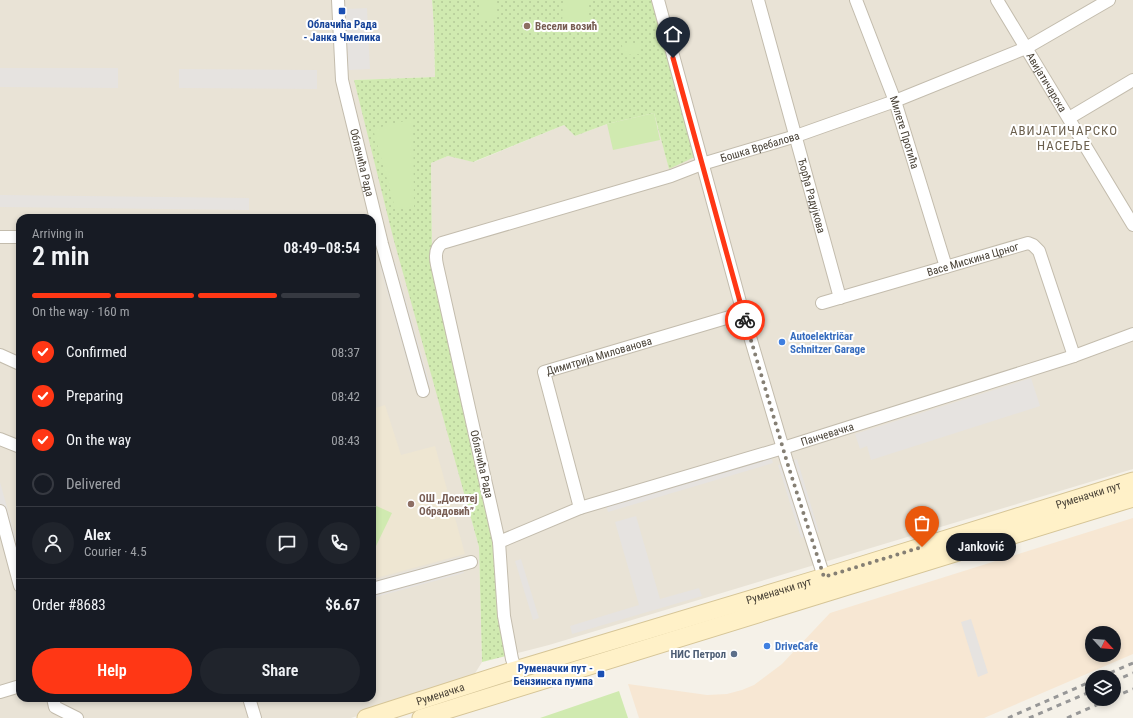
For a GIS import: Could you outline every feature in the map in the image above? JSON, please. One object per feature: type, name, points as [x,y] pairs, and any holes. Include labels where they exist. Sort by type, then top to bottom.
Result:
[{"type":"main road","name":"Руменачки пут","points":[[515,670],[824,577],[1133,481]]},
{"type":"main road","name":"Руменачки пут","points":[[522,687],[1133,498]]},
{"type":"main road","name":"Руменачка","points":[[366,718],[515,670]]},
{"type":"main road","name":"Руменачка","points":[[421,718],[522,687]]},
{"type":"street","name":"Облачића Рада","points":[[338,0],[342,80],[371,214]]},
{"type":"street","points":[[658,0],[743,313],[783,448],[824,577]]},
{"type":"street","name":"Ђорђа Радујкова","points":[[758,0],[840,298]]},
{"type":"street","name":"Милете Протића","points":[[856,0],[895,101],[946,267]]},
{"type":"street","name":"Авијатичарска","points":[[997,0],[1132,220]]},
{"type":"street","name":"Бошка Вребалова","points":[[442,243],[671,176],[702,164],[796,136],[895,101],[1026,48],[1109,0]]},
{"type":"street","points":[[1069,118],[1133,80]]},
{"type":"street","name":"Облачића Рада","points":[[376,235],[423,391]]},
{"type":"street","points":[[0,237],[16,237]]},
{"type":"street","name":"Облачића Рада","points":[[442,243],[438,246],[436,252],[437,265],[499,542],[504,616],[515,670],[522,687]]},
{"type":"street","name":"Васе Мискина Црног","points":[[822,304],[1023,244],[1033,244],[1039,251],[1074,356]]},
{"type":"street","name":"Димитрија Милованова","points":[[580,508],[544,372],[743,313]]},
{"type":"street","name":"Панчевачка","points":[[499,542],[580,508],[783,448],[1074,356],[1133,334]]},
{"type":"street","points":[[0,355],[16,362]]},
{"type":"street","points":[[0,438],[16,445]]},
{"type":"street","points":[[0,511],[16,571]]},
{"type":"street","points":[[376,588],[471,562]]},
{"type":"street","points":[[0,692],[16,687]]},
{"type":"street","points":[[54,702],[55,706],[77,718]]},
{"type":"street","points":[[250,702],[255,718]]},
{"type":"shaded area","points":[[0,0],[432,0],[435,77],[354,80],[479,547],[482,662],[469,683],[351,718],[0,718]]},
{"type":"shaded area","points":[[658,0],[1133,0],[1133,469],[549,645],[506,656],[432,251],[431,163],[448,156],[474,162],[564,125],[575,136],[607,124],[654,113],[669,168]]},
{"type":"shaded area","points":[[367,8],[370,69],[348,70],[346,9]]},
{"type":"shaded area","points":[[0,68],[118,68],[118,88],[0,87]]},
{"type":"shaded area","points":[[179,69],[317,70],[317,89],[179,88]]},
{"type":"shaded area","points":[[0,195],[249,198],[249,210],[0,207]]},
{"type":"shaded area","points":[[395,262],[430,385],[415,390],[380,266]]},
{"type":"shaded area","points":[[1031,378],[1040,406],[871,460],[867,446],[860,449],[855,434]]},
{"type":"shaded area","name":"ОШ „Доситеј Обрадовић”","points":[[385,405],[401,455],[435,446],[465,554],[376,578],[376,408]]},
{"type":"shaded area","points":[[770,451],[773,463],[608,512],[604,501]]},
{"type":"shaded area","points":[[797,459],[819,532],[801,538],[778,465]]},
{"type":"shaded area","points":[[0,482],[16,540],[16,573],[0,515]]},
{"type":"shaded area","points":[[636,516],[660,599],[699,588],[702,596],[572,634],[570,626],[639,605],[615,522]]},
{"type":"shaded area","points":[[1133,518],[1133,654],[1121,659],[1121,626],[1085,626],[1085,662],[1114,662],[1096,670],[1085,670],[1085,675],[984,718],[639,718],[628,684],[707,695],[727,694],[754,685],[782,664],[830,613]]},
{"type":"shaded area","points":[[460,557],[464,573],[376,597],[376,580]]},
{"type":"shaded area","points":[[521,559],[539,618],[533,620],[515,561]]},
{"type":"shaded area","points":[[971,619],[988,673],[978,677],[961,622]]},
{"type":"green space","points":[[432,0],[658,0],[699,155],[669,169],[654,113],[607,124],[575,136],[564,125],[473,162],[448,156],[431,163],[432,251],[499,542],[506,656],[482,662],[479,547],[393,237],[354,80],[435,77]]},
{"type":"green space","points":[[495,0],[495,20],[481,20],[481,1]]},
{"type":"green space","points":[[563,0],[588,0],[588,26],[562,26]]},
{"type":"green space","points":[[639,44],[640,54],[623,55],[622,45]]},
{"type":"green space","points":[[654,113],[660,140],[613,150],[607,124]]},
{"type":"green space","points":[[413,119],[414,207],[395,208],[373,129]]},
{"type":"green space","points":[[376,506],[392,513],[376,546]]},
{"type":"green space","points":[[619,691],[628,718],[540,718]]},
{"type":"railway","points":[[1117,670],[1133,663]]},
{"type":"railway","points":[[1121,678],[1133,673]]},
{"type":"railway","points":[[1008,718],[1085,684]]},
{"type":"railway","points":[[1121,694],[1133,689]]},
{"type":"railway","points":[[1029,718],[1085,694]]},
{"type":"railway","points":[[1067,718],[1094,706]]},
{"type":"way so far","points":[[745,320],[787,462],[824,577],[922,547]]},
{"type":"place","name":"Облачића Рада - Јанка Чмелика","points":[[342,11]]},
{"type":"place","name":"Весели возић","points":[[527,26]]},
{"type":"place","name":"Autoelektričar Schnitzer Garage","points":[[782,342]]},
{"type":"place","name":"ОШ „Доситеј Обрадовић”","points":[[411,504]]},
{"type":"place","name":"Janković","points":[[922,547]]},
{"type":"place","name":"DriveCafe","points":[[767,646]]},
{"type":"place","name":"НИС Петрол","points":[[734,654]]},
{"type":"place","name":"Руменачки пут - Бензинска пумпа","points":[[601,674]]},
{"type":"district","name":"АВИЈАТИЧАРСКО НАСЕЉЕ","points":[[1064,138]]},
{"type":"route","points":[[673,58],[745,320]]}]
